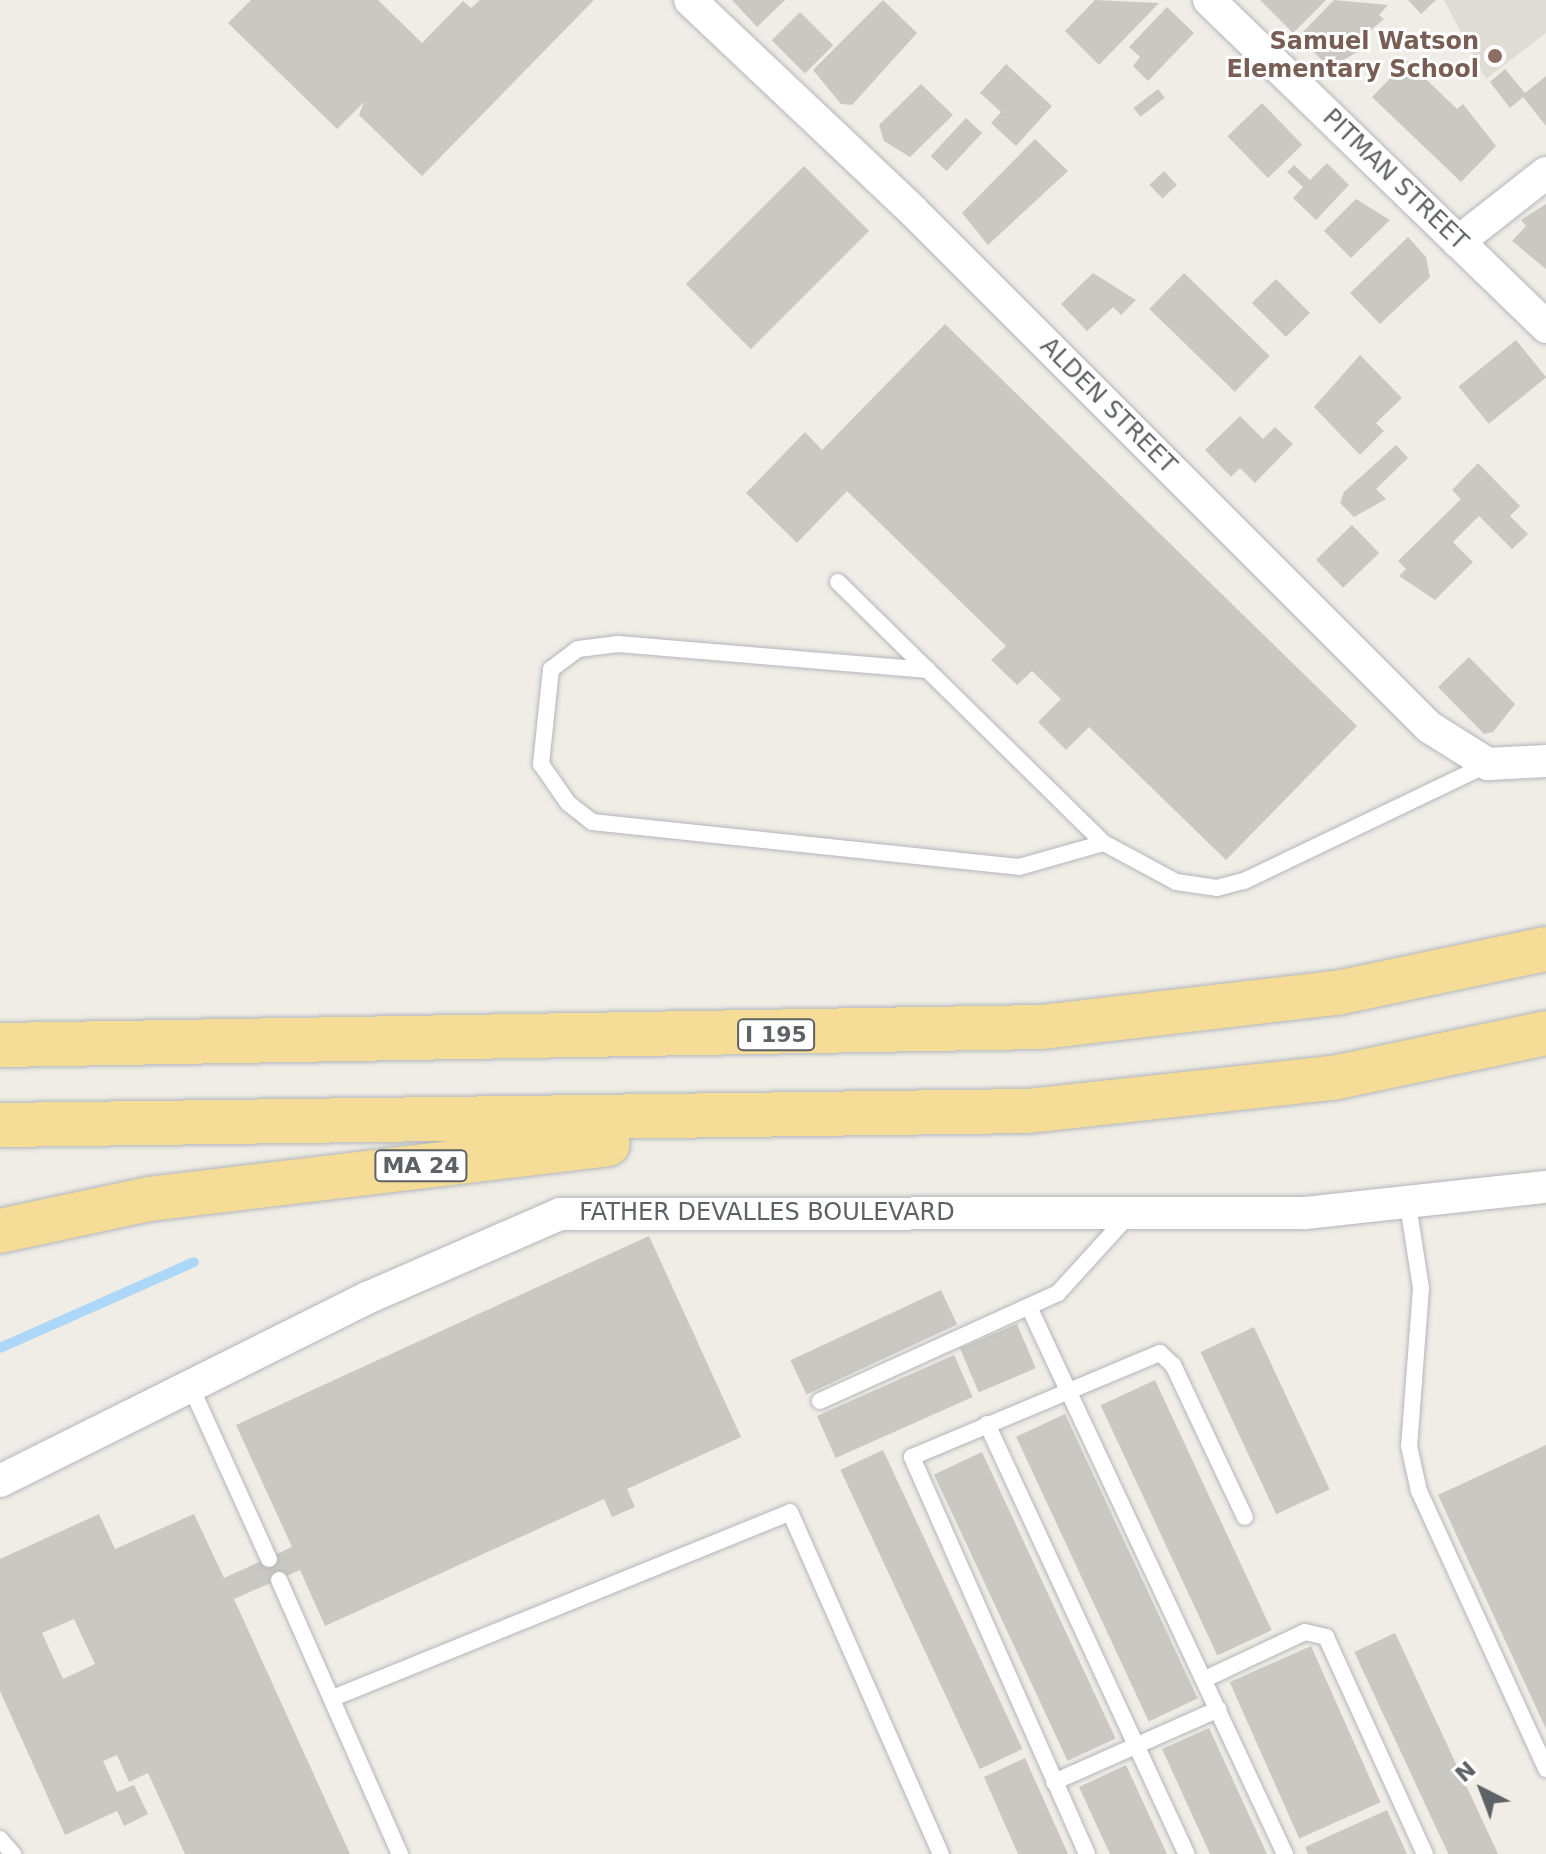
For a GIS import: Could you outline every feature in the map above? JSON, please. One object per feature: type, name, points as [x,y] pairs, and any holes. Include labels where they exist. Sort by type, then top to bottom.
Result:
[{"type":"highway","name":"I 195","points":[[0,1045],[1041,1027],[1337,993],[1546,949]]},
{"type":"highway","points":[[0,1125],[845,1117],[1028,1111],[1211,1095],[1333,1078],[1546,1033]]},
{"type":"highway","name":"MA 24","points":[[0,1231],[149,1199],[845,1117]]},
{"type":"street","name":"ALDEN STREET","points":[[690,0],[912,210],[1429,727],[1488,764]]},
{"type":"street","name":"PITMAN STREET","points":[[1209,0],[1546,327]]},
{"type":"street","points":[[1458,242],[1546,173]]},
{"type":"street","points":[[1488,764],[1546,761]]},
{"type":"street","name":"FATHER DEVALLES BOULEVARD","points":[[0,1481],[190,1385],[560,1214],[1130,1214],[1408,1205],[1546,1187]]},
{"type":"lane","points":[[838,582],[1104,843],[1176,882],[1217,888],[1488,764]]},
{"type":"lane","points":[[928,670],[618,644],[578,649],[551,669],[541,764],[592,822],[1019,867],[1104,843]]},
{"type":"lane","points":[[1408,1205],[1421,1288],[1409,1446],[1419,1491],[1546,1769]]},
{"type":"lane","points":[[820,1401],[1029,1307],[1076,1277],[1130,1214]]},
{"type":"lane","points":[[1029,1307],[1285,1854]]},
{"type":"lane","points":[[1087,1854],[911,1461],[1068,1390],[1167,1356],[1245,1517]]},
{"type":"lane","points":[[190,1385],[269,1559]]},
{"type":"lane","points":[[987,1424],[1187,1854]]},
{"type":"lane","points":[[333,1698],[790,1512],[941,1854]]},
{"type":"lane","points":[[279,1580],[400,1854]]},
{"type":"lane","points":[[1205,1679],[1305,1632],[1326,1637],[1425,1854]]},
{"type":"lane","points":[[1054,1782],[1219,1709]]},
{"type":"lane","points":[[0,1839],[13,1854]]},
{"type":"shaded area","name":"Samuel Watson Elementary School","points":[[1444,0],[1546,0],[1546,33],[1486,79]]},
{"type":"building","points":[[251,0],[378,0],[422,43],[463,1],[471,8],[480,0],[594,0],[422,176],[359,115],[364,102],[337,129],[228,23]]},
{"type":"building","points":[[732,0],[785,0],[757,27]]},
{"type":"building","points":[[883,0],[917,33],[852,105],[841,104],[813,70]]},
{"type":"building","points":[[1095,0],[1159,3],[1099,65],[1065,31]]},
{"type":"building","points":[[1260,0],[1326,0],[1293,33]]},
{"type":"building","points":[[1334,0],[1388,5],[1379,15],[1384,19],[1351,47],[1357,52],[1330,68],[1298,37]]},
{"type":"building","points":[[1408,0],[1436,0],[1421,14]]},
{"type":"building","points":[[1167,7],[1194,33],[1148,81],[1133,66],[1140,57],[1129,47]]},
{"type":"building","points":[[800,12],[833,45],[805,74],[772,40]]},
{"type":"building","points":[[1407,61],[1457,109],[1463,104],[1496,146],[1461,182],[1372,97]]},
{"type":"building","points":[[1006,64],[1052,106],[1016,146],[991,123],[1001,112],[980,93]]},
{"type":"building","points":[[1505,69],[1525,93],[1546,76],[1546,126],[1523,97],[1510,108],[1490,82]]},
{"type":"building","points":[[921,84],[953,115],[910,157],[884,141],[879,125]]},
{"type":"building","points":[[1158,89],[1165,98],[1140,117],[1134,108]]},
{"type":"building","points":[[1262,103],[1302,145],[1268,178],[1227,136]]},
{"type":"building","points":[[966,118],[982,133],[947,171],[931,156]]},
{"type":"building","points":[[1035,139],[1068,171],[988,245],[962,213]]},
{"type":"building","points":[[1327,163],[1349,185],[1316,220],[1293,198],[1303,187],[1287,172],[1294,165],[1310,180]]},
{"type":"building","points":[[804,166],[869,231],[751,349],[686,284]]},
{"type":"building","points":[[1164,171],[1177,185],[1162,199],[1149,185]]},
{"type":"building","points":[[1356,199],[1390,220],[1351,258],[1324,231]]},
{"type":"building","points":[[1546,204],[1546,269],[1512,241],[1526,226],[1521,220]]},
{"type":"building","points":[[1408,237],[1426,257],[1430,277],[1380,324],[1350,293]]},
{"type":"building","points":[[1093,273],[1136,300],[1121,315],[1113,307],[1087,331],[1061,304]]},
{"type":"building","points":[[1184,273],[1270,356],[1235,392],[1149,309]]},
{"type":"building","points":[[1276,279],[1310,313],[1286,337],[1252,303]]},
{"type":"building","points":[[945,324],[1357,726],[1226,860],[1089,727],[1066,750],[1038,722],[1061,699],[1032,671],[1017,685],[991,660],[1006,646],[847,491],[797,543],[746,493],[805,432],[822,450]]},
{"type":"building","points":[[1516,340],[1546,377],[1489,424],[1458,387]]},
{"type":"building","points":[[1360,355],[1402,398],[1376,423],[1384,431],[1360,455],[1314,407]]},
{"type":"building","points":[[1240,416],[1263,439],[1275,427],[1293,444],[1255,483],[1240,468],[1231,477],[1205,450]]},
{"type":"building","points":[[1396,445],[1408,458],[1376,489],[1386,499],[1354,517],[1340,503],[1344,492]]},
{"type":"building","points":[[1478,463],[1520,506],[1510,516],[1528,534],[1512,549],[1479,516],[1453,542],[1473,562],[1435,600],[1399,576],[1406,569],[1398,561],[1461,499],[1452,490]]},
{"type":"building","points":[[1352,525],[1379,553],[1343,588],[1316,560]]},
{"type":"building","points":[[1469,657],[1515,704],[1493,732],[1484,734],[1438,687]]},
{"type":"building","points":[[649,1236],[741,1437],[627,1489],[635,1507],[612,1517],[604,1499],[325,1626],[300,1570],[234,1599],[350,1854],[185,1854],[148,1773],[129,1782],[117,1755],[103,1761],[117,1792],[134,1785],[148,1814],[124,1826],[117,1811],[65,1835],[0,1691],[0,1559],[99,1514],[115,1549],[194,1514],[224,1578],[292,1547],[236,1425]],"holes":[[[74,1619],[95,1664],[63,1679],[42,1633]]]},
{"type":"building","points":[[941,1290],[957,1324],[807,1395],[791,1360]]},
{"type":"building","points":[[1017,1324],[1036,1368],[979,1392],[960,1348]]},
{"type":"building","points":[[1254,1327],[1330,1489],[1276,1514],[1201,1352]]},
{"type":"building","points":[[954,1355],[973,1397],[836,1458],[817,1416]]},
{"type":"building","points":[[1155,1380],[1272,1630],[1217,1655],[1101,1405]]},
{"type":"building","points":[[1065,1414],[1198,1699],[1149,1721],[1016,1437]]},
{"type":"building","points":[[1546,1445],[1546,1729],[1438,1495]]},
{"type":"building","points":[[883,1450],[1022,1749],[980,1769],[840,1470]]},
{"type":"building","points":[[982,1452],[1116,1738],[1068,1761],[934,1474]]},
{"type":"building","points":[[1395,1633],[1498,1854],[1448,1854],[1354,1652]]},
{"type":"building","points":[[1311,1646],[1381,1802],[1299,1838],[1230,1682]]},
{"type":"building","points":[[1209,1728],[1267,1854],[1210,1854],[1162,1749]]},
{"type":"building","points":[[1025,1758],[1068,1854],[1018,1854],[984,1777]]},
{"type":"building","points":[[1126,1765],[1167,1854],[1110,1854],[1079,1787]]},
{"type":"building","points":[[1387,1810],[1407,1854],[1308,1854],[1305,1847]]},
{"type":"waterway","points":[[0,1348],[194,1262]]},
{"type":"place","name":"Samuel Watson Elementary School","points":[[1495,56]]}]
